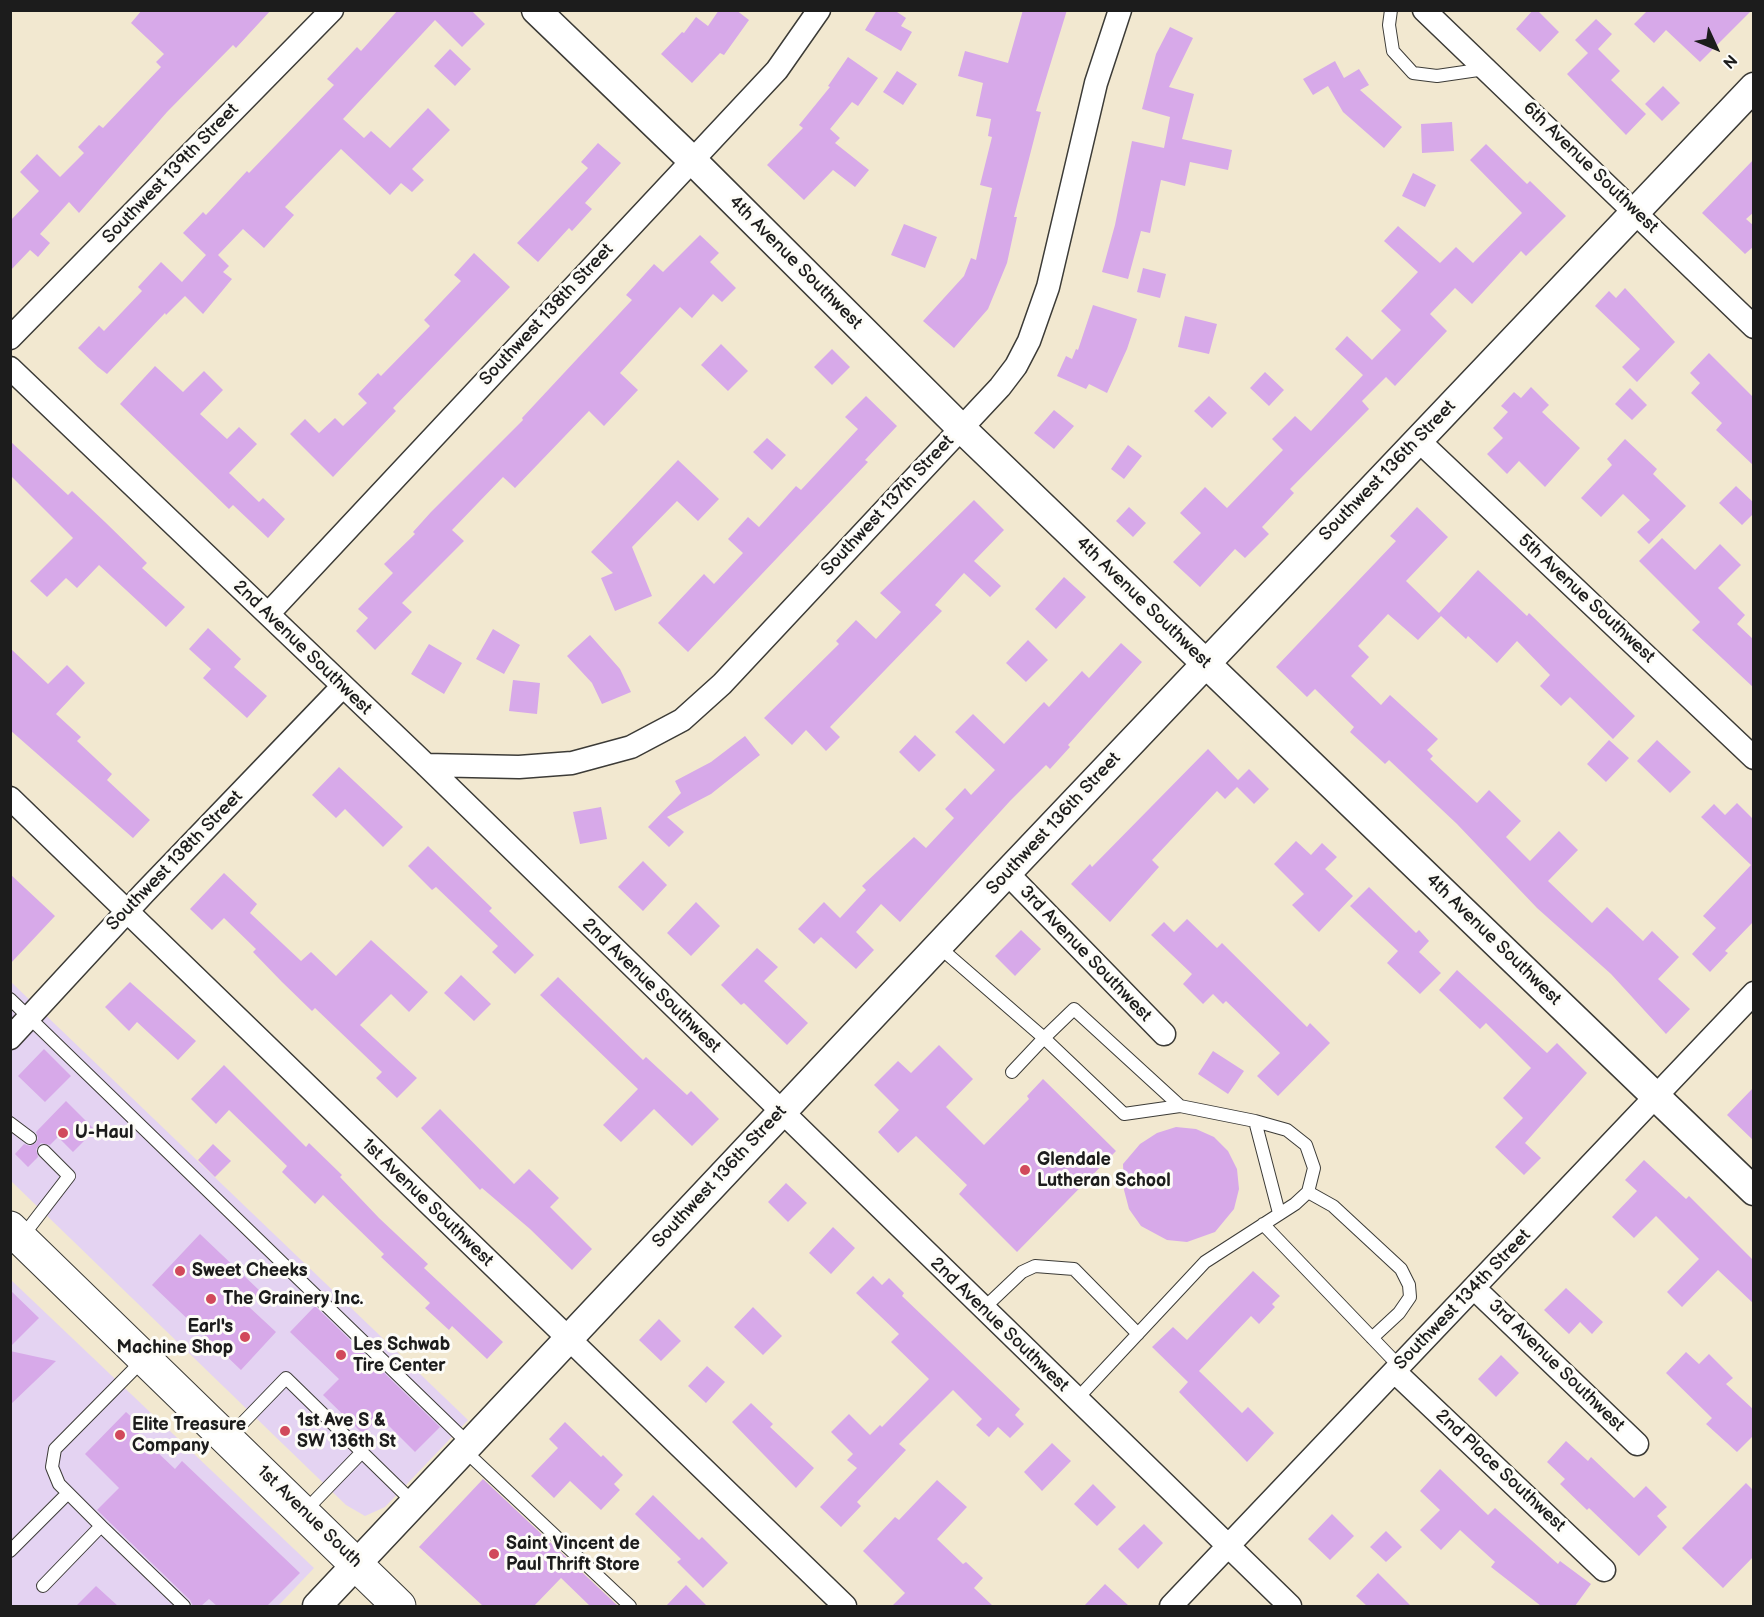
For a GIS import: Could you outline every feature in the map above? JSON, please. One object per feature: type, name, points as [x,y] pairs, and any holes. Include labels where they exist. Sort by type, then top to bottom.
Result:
[{"type":"main road","name":"1st Avenue South","points":[[16,1233],[399,1606]]},
{"type":"street","name":"Southwest 139th Street","points":[[10,338],[332,10]]},
{"type":"street","name":"4th Avenue Southwest","points":[[536,10],[692,160],[961,428],[1754,1191]]},
{"type":"street","name":"Southwest 138th Street","points":[[268,614],[777,70],[819,10]]},
{"type":"street","name":"Southwest 137th Street","points":[[426,765],[519,767],[572,763],[631,747],[682,720],[722,684],[1000,387],[1016,366],[1029,341],[1048,287],[1096,83],[1120,10]]},
{"type":"street","name":"6th Avenue Southwest","points":[[1439,15],[1485,69],[1636,211],[1754,327]]},
{"type":"street","name":"Southwest 136th Street","points":[[317,1606],[1007,873],[1754,87]]},
{"type":"street","name":"2nd Avenue Southwest","points":[[10,368],[426,765],[982,1309],[1290,1606]]},
{"type":"street","name":"5th Avenue Southwest","points":[[1418,440],[1754,758]]},
{"type":"street","name":"Southwest 138th Street","points":[[10,1038],[127,911],[342,687]]},
{"type":"street","name":"1st Avenue Southwest","points":[[10,798],[845,1606]]},
{"type":"street","name":"3rd Avenue Southwest","points":[[1007,873],[1164,1034]]},
{"type":"street","name":"Southwest 134th Street","points":[[1171,1606],[1398,1370],[1754,993]]},
{"type":"street","name":"3rd Avenue Southwest","points":[[1475,1289],[1637,1444]]},
{"type":"street","name":"2nd Place Southwest","points":[[1398,1370],[1604,1570]]},
{"type":"lane","points":[[1391,10],[1389,31],[1393,51],[1413,73],[1437,76],[1485,69]]},
{"type":"lane","points":[[938,946],[1044,1038],[1124,1114],[1180,1106],[1287,1130],[1306,1146],[1314,1168],[1308,1192],[1205,1262],[1076,1400]]},
{"type":"lane","points":[[10,999],[630,1606]]},
{"type":"lane","points":[[1012,1072],[1074,1009],[1180,1106]]},
{"type":"lane","points":[[1255,1121],[1279,1213]]},
{"type":"lane","points":[[10,1123],[30,1138]]},
{"type":"lane","points":[[16,1233],[69,1176],[44,1151]]},
{"type":"lane","points":[[1308,1192],[1334,1206],[1401,1269],[1409,1285],[1410,1297],[1399,1313],[1372,1338]]},
{"type":"lane","points":[[1263,1224],[1372,1338],[1398,1370]]},
{"type":"lane","points":[[982,1309],[1022,1272],[1035,1266],[1074,1269],[1138,1334]]},
{"type":"lane","points":[[144,1358],[55,1449],[52,1467],[58,1484],[184,1606]]},
{"type":"lane","points":[[228,1438],[286,1378],[415,1504]]},
{"type":"lane","points":[[304,1512],[362,1452]]},
{"type":"lane","points":[[10,1551],[68,1493]]},
{"type":"lane","points":[[43,1586],[101,1526]]},
{"type":"shaded area","points":[[10,981],[468,1420],[385,1507],[365,1516],[346,1505],[11,1181]]},
{"type":"shaded area","points":[[10,1279],[314,1568],[278,1606],[11,1606]]},
{"type":"building","points":[[142,10],[271,10],[236,48],[233,45],[167,112],[79,213],[69,202],[40,234],[50,243],[38,257],[30,250],[10,271],[10,221],[39,191],[20,172],[37,154],[60,177],[84,153],[78,147],[99,125],[103,128],[161,67],[156,62],[164,54],[131,23]]},
{"type":"building","points":[[398,10],[471,10],[485,24],[462,47],[435,20],[343,119],[364,138],[371,131],[390,148],[428,108],[450,130],[412,169],[424,180],[412,192],[401,183],[390,195],[341,149],[285,207],[294,215],[264,248],[243,229],[218,255],[229,266],[223,272],[232,279],[203,314],[185,296],[166,315],[165,313],[107,374],[98,367],[78,348],[99,326],[104,331],[142,291],[138,287],[161,262],[182,282],[206,255],[183,233],[203,212],[206,215],[247,171],[249,173],[334,85],[327,79],[357,47],[361,51]]},
{"type":"building","points":[[719,10],[736,10],[749,20],[724,55],[720,53],[692,83],[661,54],[682,32],[684,33],[696,17],[708,26]]},
{"type":"building","points":[[877,10],[894,10],[906,18],[901,26],[912,32],[901,51],[865,30]]},
{"type":"building","points":[[1023,10],[1067,10],[1036,111],[1041,112],[1014,217],[1017,217],[1007,263],[988,309],[954,348],[923,321],[964,276],[971,258],[976,260],[992,188],[980,185],[992,137],[988,136],[991,119],[976,116],[983,83],[958,76],[965,51],[1008,63]]},
{"type":"building","points":[[1533,10],[1537,10],[1559,32],[1540,52],[1516,29]]},
{"type":"building","points":[[1648,10],[1752,10],[1700,62],[1666,30],[1654,43],[1634,24]]},
{"type":"building","points":[[1596,19],[1612,34],[1598,49],[1620,71],[1611,80],[1646,114],[1626,135],[1567,74],[1588,53],[1575,40]]},
{"type":"building","points":[[1170,27],[1193,38],[1169,87],[1194,94],[1182,139],[1232,150],[1228,170],[1190,162],[1185,186],[1161,180],[1150,233],[1141,231],[1128,279],[1102,272],[1115,225],[1132,141],[1164,148],[1170,117],[1142,109],[1156,54]]},
{"type":"building","points":[[450,49],[471,69],[455,86],[434,66]]},
{"type":"building","points":[[848,57],[878,78],[858,106],[852,102],[830,129],[840,138],[835,143],[869,170],[855,187],[833,170],[804,200],[767,165],[803,128],[799,125],[830,87],[828,86]]},
{"type":"building","points":[[1335,61],[1344,78],[1359,69],[1369,85],[1360,90],[1402,127],[1384,148],[1343,112],[1328,86],[1313,95],[1303,79]]},
{"type":"building","points":[[897,71],[917,84],[903,105],[883,92]]},
{"type":"building","points":[[1663,86],[1680,103],[1662,121],[1645,104]]},
{"type":"building","points":[[1452,122],[1454,151],[1422,153],[1421,124]]},
{"type":"building","points":[[598,143],[621,163],[585,203],[592,209],[572,231],[569,228],[538,262],[517,243],[588,168],[581,162]]},
{"type":"building","points":[[1486,144],[1527,184],[1530,181],[1566,216],[1526,256],[1521,251],[1472,304],[1455,288],[1430,314],[1447,331],[1395,386],[1386,377],[1362,401],[1369,409],[1290,489],[1294,493],[1262,527],[1269,534],[1245,558],[1235,549],[1200,587],[1173,562],[1201,533],[1180,513],[1205,487],[1227,508],[1283,450],[1272,439],[1295,416],[1311,431],[1363,375],[1335,349],[1347,336],[1372,360],[1401,330],[1381,311],[1418,272],[1384,241],[1398,226],[1440,263],[1456,247],[1473,263],[1522,213],[1470,160]]},
{"type":"building","points":[[1754,159],[1754,212],[1746,219],[1754,226],[1754,246],[1745,254],[1702,213]]},
{"type":"building","points":[[1413,173],[1436,185],[1425,207],[1402,196]]},
{"type":"building","points":[[904,224],[937,237],[925,268],[891,255]]},
{"type":"building","points":[[700,235],[719,253],[710,262],[736,288],[722,302],[713,294],[692,318],[680,307],[620,373],[638,390],[604,426],[589,411],[515,488],[503,477],[452,530],[464,541],[402,603],[412,612],[375,650],[356,631],[368,618],[358,609],[393,573],[384,564],[415,534],[413,532],[431,512],[523,420],[522,418],[632,300],[626,295],[654,264],[663,272]]},
{"type":"building","points":[[474,253],[510,287],[393,408],[396,411],[333,477],[290,434],[305,419],[319,433],[335,418],[343,426],[367,403],[358,394],[378,373],[381,376],[430,326],[424,320],[461,281],[454,275]]},
{"type":"building","points":[[1143,268],[1166,274],[1160,298],[1137,292]]},
{"type":"building","points":[[1625,288],[1675,342],[1637,382],[1622,367],[1640,349],[1595,306],[1609,291],[1616,298]]},
{"type":"building","points":[[1093,305],[1137,319],[1127,349],[1107,393],[1089,384],[1086,389],[1057,376],[1066,356],[1072,359],[1076,349],[1078,350]]},
{"type":"building","points":[[1185,316],[1217,324],[1209,354],[1178,347]]},
{"type":"building","points":[[721,344],[748,371],[728,391],[701,365]]},
{"type":"building","points":[[832,349],[850,367],[832,385],[814,367]]},
{"type":"building","points":[[1709,353],[1754,398],[1754,466],[1716,430],[1722,423],[1691,393],[1700,383],[1690,373]]},
{"type":"building","points":[[155,366],[183,392],[204,371],[223,390],[200,414],[227,439],[239,427],[257,444],[229,473],[259,502],[263,498],[285,519],[268,538],[233,505],[229,509],[120,404]]},
{"type":"building","points":[[1265,372],[1284,390],[1269,406],[1250,388]]},
{"type":"building","points":[[1531,387],[1549,405],[1542,412],[1580,448],[1545,487],[1519,461],[1507,474],[1487,454],[1503,438],[1493,428],[1508,412],[1501,406],[1514,392],[1521,398]]},
{"type":"building","points":[[1630,388],[1647,405],[1632,420],[1615,404]]},
{"type":"building","points":[[866,396],[897,426],[865,460],[868,462],[688,652],[658,623],[704,574],[714,584],[743,553],[728,539],[748,517],[759,527],[796,486],[801,490],[858,429],[845,417]]},
{"type":"building","points":[[1209,396],[1227,413],[1212,428],[1194,411]]},
{"type":"building","points":[[1054,410],[1074,426],[1054,449],[1034,433]]},
{"type":"building","points":[[767,438],[786,455],[772,470],[753,452]]},
{"type":"building","points":[[1625,439],[1657,469],[1653,474],[1686,506],[1649,544],[1637,532],[1650,520],[1623,494],[1601,517],[1581,498],[1612,465],[1607,459]]},
{"type":"building","points":[[10,441],[68,495],[72,491],[105,522],[147,563],[142,568],[185,607],[166,627],[99,565],[77,588],[66,578],[47,597],[30,581],[73,538],[10,475]]},
{"type":"building","points":[[1128,445],[1142,456],[1124,479],[1111,469]]},
{"type":"building","points":[[678,460],[719,499],[698,521],[677,501],[632,547],[652,596],[615,611],[601,578],[613,573],[591,552]]},
{"type":"building","points":[[1736,486],[1754,503],[1754,513],[1742,525],[1719,503]]},
{"type":"building","points":[[974,500],[1004,530],[974,561],[1001,586],[990,597],[964,573],[935,605],[942,611],[830,727],[840,737],[826,751],[806,730],[792,745],[764,718],[839,644],[836,641],[856,620],[876,639],[901,612],[880,593]]},
{"type":"building","points":[[1129,507],[1146,523],[1133,537],[1116,521]]},
{"type":"building","points":[[1417,507],[1448,537],[1406,581],[1439,613],[1478,570],[1527,616],[1529,613],[1635,716],[1613,739],[1570,697],[1561,706],[1540,686],[1550,675],[1517,641],[1497,663],[1468,636],[1466,639],[1441,616],[1418,640],[1388,614],[1358,646],[1369,657],[1351,676],[1381,705],[1390,695],[1438,739],[1427,750],[1433,756],[1430,759],[1477,803],[1489,790],[1521,821],[1506,837],[1530,861],[1559,831],[1578,850],[1548,881],[1592,923],[1607,907],[1643,941],[1652,931],[1679,957],[1658,979],[1690,1009],[1666,1034],[1611,974],[1537,908],[1457,824],[1389,760],[1385,764],[1350,732],[1354,727],[1315,689],[1307,697],[1276,667],[1396,541],[1390,536]]},
{"type":"building","points":[[1662,538],[1695,570],[1720,544],[1741,565],[1718,588],[1745,615],[1737,624],[1754,640],[1754,688],[1692,630],[1700,622],[1639,561]]},
{"type":"building","points":[[1064,577],[1086,597],[1056,629],[1035,609]]},
{"type":"building","points":[[208,628],[241,659],[234,667],[267,696],[247,718],[203,678],[211,669],[189,649]]},
{"type":"building","points":[[493,629],[520,645],[504,674],[476,659]]},
{"type":"building","points":[[590,635],[620,669],[631,692],[602,704],[592,683],[567,656]]},
{"type":"building","points":[[1028,640],[1048,660],[1026,682],[1006,663]]},
{"type":"building","points":[[1121,643],[1142,662],[1068,745],[1070,747],[1050,769],[1046,765],[1010,801],[900,922],[881,904],[856,932],[874,950],[856,969],[821,937],[814,944],[798,929],[824,902],[840,918],[866,890],[862,886],[914,837],[926,848],[954,818],[945,809],[965,788],[971,795],[995,770],[955,732],[973,714],[1004,744],[1044,702],[1049,707],[1082,671],[1089,678]]},
{"type":"building","points":[[429,644],[462,663],[444,694],[411,674]]},
{"type":"building","points":[[10,648],[48,684],[67,665],[85,683],[56,714],[81,737],[77,741],[112,774],[107,780],[150,820],[133,838],[10,730]]},
{"type":"building","points":[[513,680],[540,683],[537,714],[509,711]]},
{"type":"building","points":[[915,735],[936,755],[919,772],[899,752]]},
{"type":"building","points":[[745,736],[760,755],[711,794],[667,817],[684,832],[669,847],[648,827],[681,793],[675,781],[711,762]]},
{"type":"building","points":[[1609,740],[1629,758],[1606,782],[1587,764]]},
{"type":"building","points":[[1657,740],[1691,772],[1670,793],[1637,761]]},
{"type":"building","points":[[1208,749],[1238,780],[1249,769],[1269,789],[1254,804],[1237,787],[1225,799],[1217,791],[1152,860],[1159,867],[1110,922],[1071,884],[1090,864],[1092,867]]},
{"type":"building","points":[[339,767],[403,827],[383,847],[345,809],[336,818],[312,795]]},
{"type":"building","points":[[1737,803],[1754,820],[1754,921],[1725,951],[1728,953],[1710,972],[1692,954],[1716,928],[1703,916],[1751,865],[1701,817],[1714,804],[1725,815]]},
{"type":"building","points":[[601,807],[607,839],[580,844],[573,812]]},
{"type":"building","points":[[1296,841],[1311,855],[1322,843],[1337,857],[1325,869],[1353,896],[1319,932],[1292,905],[1304,894],[1274,864]]},
{"type":"building","points":[[428,846],[492,908],[489,911],[534,955],[515,974],[492,952],[498,946],[436,887],[432,890],[408,866]]},
{"type":"building","points":[[643,861],[667,885],[643,911],[618,887]]},
{"type":"building","points":[[224,873],[257,904],[250,913],[301,961],[311,952],[336,976],[371,940],[428,992],[409,1012],[391,994],[360,1025],[417,1078],[397,1098],[376,1078],[382,1072],[315,1008],[312,1011],[282,982],[253,952],[256,949],[224,918],[212,930],[190,909]]},
{"type":"building","points":[[10,874],[55,916],[10,964]]},
{"type":"building","points":[[1369,887],[1416,933],[1419,930],[1429,941],[1419,952],[1441,973],[1420,994],[1387,963],[1398,951],[1350,906]]},
{"type":"building","points":[[696,902],[720,926],[691,956],[667,933]]},
{"type":"building","points":[[1187,919],[1217,948],[1222,943],[1307,1027],[1310,1023],[1330,1043],[1278,1096],[1257,1076],[1280,1053],[1226,1001],[1223,1004],[1213,994],[1203,1004],[1183,984],[1192,974],[1151,935],[1164,922],[1174,932]]},
{"type":"building","points":[[1021,930],[1041,949],[1015,976],[995,956]]},
{"type":"building","points":[[757,948],[778,967],[764,981],[808,1023],[787,1045],[744,1003],[741,1005],[721,985]]},
{"type":"building","points":[[1457,970],[1547,1053],[1557,1043],[1587,1073],[1525,1143],[1541,1158],[1524,1175],[1495,1147],[1523,1118],[1503,1098],[1531,1068],[1486,1023],[1480,1029],[1439,990]]},
{"type":"building","points":[[461,975],[491,1004],[474,1021],[444,993]]},
{"type":"building","points":[[558,977],[643,1060],[646,1057],[687,1095],[691,1091],[719,1119],[692,1146],[654,1109],[621,1142],[603,1125],[638,1089],[540,995]]},
{"type":"building","points":[[130,982],[196,1041],[178,1060],[137,1022],[129,1031],[105,1007]]},
{"type":"building","points":[[939,1045],[973,1079],[946,1107],[984,1145],[1029,1099],[1027,1096],[1043,1079],[1116,1151],[1017,1252],[959,1194],[967,1185],[916,1136],[898,1153],[878,1132],[899,1110],[874,1085],[898,1061],[911,1073]]},
{"type":"building","points":[[44,1049],[71,1076],[45,1102],[18,1076]]},
{"type":"building","points":[[1213,1051],[1244,1071],[1228,1094],[1198,1074]]},
{"type":"building","points":[[224,1065],[306,1147],[309,1143],[342,1175],[340,1177],[379,1218],[428,1264],[424,1268],[503,1342],[487,1359],[452,1326],[449,1330],[425,1308],[430,1303],[381,1257],[384,1254],[323,1195],[315,1204],[282,1172],[287,1166],[229,1110],[216,1124],[191,1099]]},
{"type":"building","points":[[1754,1087],[1754,1141],[1727,1115]]},
{"type":"building","name":"U-Haul","points":[[66,1101],[95,1130],[73,1152],[58,1137],[50,1145],[41,1143],[36,1149],[38,1157],[28,1167],[15,1154],[24,1144],[30,1146],[36,1143],[38,1138],[36,1132]]},
{"type":"building","points":[[440,1109],[514,1184],[529,1169],[559,1198],[550,1207],[592,1249],[572,1270],[530,1229],[482,1188],[480,1190],[421,1128]]},
{"type":"building","points":[[1176,1127],[1196,1129],[1214,1137],[1228,1151],[1237,1169],[1239,1189],[1234,1209],[1215,1232],[1187,1242],[1167,1240],[1141,1226],[1129,1209],[1124,1190],[1123,1164],[1140,1144],[1157,1133]]},
{"type":"building","points":[[213,1144],[231,1161],[215,1177],[198,1160]]},
{"type":"building","points":[[1644,1160],[1686,1199],[1689,1196],[1754,1261],[1754,1304],[1718,1270],[1682,1307],[1667,1292],[1699,1259],[1656,1216],[1634,1238],[1612,1217],[1637,1191],[1625,1180]]},
{"type":"building","points":[[786,1183],[807,1203],[788,1222],[768,1202]]},
{"type":"building","points":[[833,1227],[855,1248],[831,1274],[809,1253]]},
{"type":"building","points":[[200,1234],[261,1292],[248,1306],[276,1332],[241,1370],[152,1285]]},
{"type":"building","points":[[1253,1271],[1280,1296],[1272,1304],[1275,1307],[1259,1324],[1251,1316],[1199,1371],[1242,1413],[1248,1407],[1274,1433],[1247,1462],[1179,1392],[1188,1382],[1152,1347],[1173,1327],[1187,1340]]},
{"type":"building","points":[[873,1276],[882,1285],[889,1278],[904,1293],[902,1296],[1020,1409],[1015,1415],[1024,1424],[1010,1438],[998,1427],[989,1437],[976,1425],[982,1419],[953,1390],[899,1444],[906,1450],[857,1502],[861,1506],[841,1527],[820,1507],[857,1468],[847,1460],[853,1454],[831,1432],[849,1414],[870,1435],[880,1425],[882,1427],[929,1379],[891,1342],[899,1334],[856,1293]]},
{"type":"building","points":[[1566,1288],[1603,1322],[1592,1334],[1580,1322],[1569,1334],[1544,1310]]},
{"type":"building","points":[[10,1290],[39,1318],[10,1347]]},
{"type":"building","name":"Les Schwab Tire Center","points":[[315,1306],[440,1427],[415,1452],[380,1417],[363,1434],[323,1395],[339,1379],[290,1332]]},
{"type":"building","points":[[753,1307],[782,1336],[763,1355],[734,1327]]},
{"type":"building","points":[[659,1319],[681,1341],[661,1361],[639,1340]]},
{"type":"building","points":[[10,1351],[56,1361],[10,1405]]},
{"type":"building","points":[[1686,1352],[1699,1364],[1709,1354],[1733,1378],[1726,1384],[1754,1410],[1754,1435],[1737,1452],[1706,1424],[1712,1418],[1666,1373]]},
{"type":"building","points":[[1501,1355],[1519,1373],[1496,1397],[1478,1379]]},
{"type":"building","points":[[707,1366],[725,1382],[706,1403],[688,1386]]},
{"type":"building","points":[[751,1403],[773,1424],[770,1427],[814,1468],[796,1488],[732,1422]]},
{"type":"building","points":[[126,1412],[144,1428],[138,1434],[175,1469],[182,1461],[300,1573],[267,1606],[217,1606],[209,1599],[201,1606],[193,1606],[190,1600],[97,1510],[119,1488],[85,1454]]},
{"type":"building","points":[[565,1422],[623,1475],[614,1484],[620,1490],[601,1510],[570,1481],[554,1498],[531,1476],[558,1448],[549,1439]]},
{"type":"building","points":[[1566,1441],[1588,1461],[1591,1457],[1634,1498],[1646,1486],[1667,1507],[1657,1516],[1667,1527],[1639,1556],[1560,1484],[1565,1479],[1547,1462]]},
{"type":"building","points":[[1052,1443],[1071,1461],[1042,1491],[1024,1472]]},
{"type":"building","points":[[1440,1469],[1488,1515],[1495,1508],[1558,1564],[1560,1561],[1591,1584],[1575,1606],[1541,1606],[1491,1567],[1495,1562],[1460,1530],[1441,1550],[1420,1530],[1440,1510],[1420,1491]]},
{"type":"building","points":[[483,1479],[618,1606],[590,1606],[561,1578],[534,1606],[483,1606],[419,1547]]},
{"type":"building","points":[[937,1480],[967,1507],[937,1539],[963,1564],[966,1562],[983,1578],[974,1588],[993,1606],[892,1606],[905,1593],[863,1551],[895,1517],[899,1520]]},
{"type":"building","points":[[1746,1483],[1754,1491],[1754,1556],[1723,1588],[1682,1548]]},
{"type":"building","points":[[1093,1484],[1116,1507],[1097,1526],[1074,1504]]},
{"type":"building","points":[[653,1495],[699,1540],[702,1537],[728,1563],[703,1588],[677,1562],[681,1559],[635,1514]]},
{"type":"building","points":[[1332,1514],[1354,1536],[1330,1560],[1308,1539]]},
{"type":"building","points":[[1144,1524],[1163,1543],[1138,1569],[1118,1549]]},
{"type":"building","points":[[1386,1531],[1402,1547],[1386,1562],[1370,1547]]},
{"type":"building","points":[[1378,1573],[1411,1606],[1367,1606],[1356,1596]]},
{"type":"building","points":[[1105,1584],[1129,1606],[1084,1606]]},
{"type":"building","points":[[686,1585],[707,1606],[666,1606]]},
{"type":"building","points":[[96,1586],[118,1606],[76,1606]]},
{"type":"place","name":"U-Haul","points":[[63,1133]]},
{"type":"place","name":"Glendale Lutheran School","points":[[1025,1170]]},
{"type":"place","name":"Sweet Cheeks","points":[[180,1271]]},
{"type":"place","name":"The Grainery Inc.","points":[[211,1299]]},
{"type":"place","name":"Earl's Machine Shop","points":[[245,1337]]},
{"type":"place","name":"Les Schwab Tire Center","points":[[341,1355]]},
{"type":"place","name":"1st Ave S & SW 136th St","points":[[285,1431]]},
{"type":"place","name":"Elite Treasure Company","points":[[120,1435]]},
{"type":"place","name":"Saint Vincent de Paul Thrift Store","points":[[494,1554]]}]
